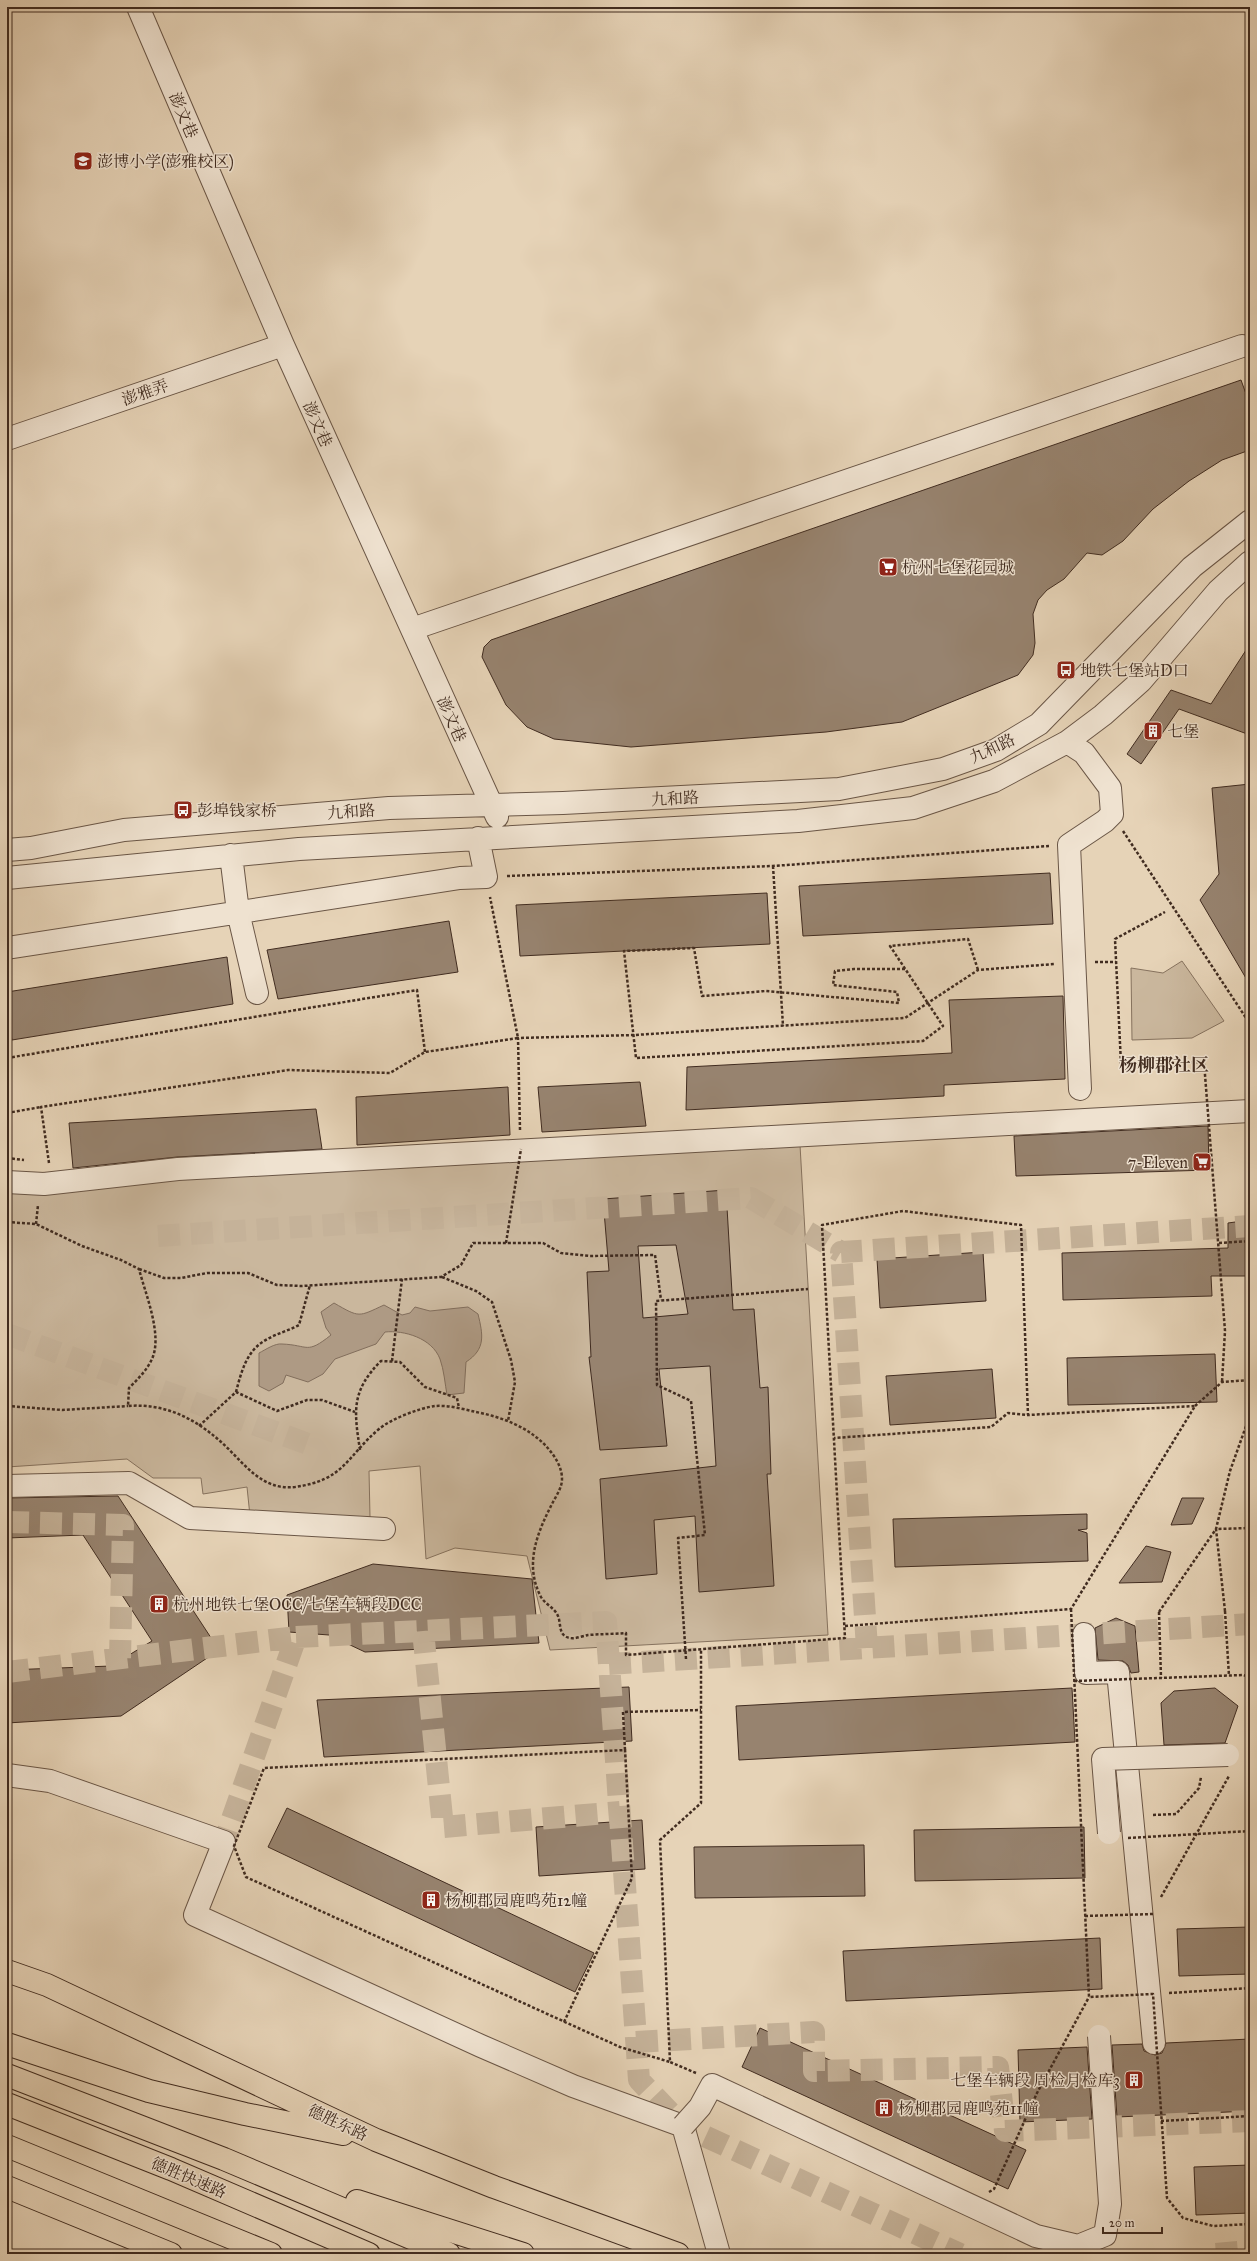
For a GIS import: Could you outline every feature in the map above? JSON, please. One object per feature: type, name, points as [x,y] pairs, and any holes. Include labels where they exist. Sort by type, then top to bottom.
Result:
[{"type":"main road","name":"德胜东路","points":[[7,1971],[48,1985],[376,2140],[494,2187],[678,2254]]},
{"type":"main road","points":[[7,2044],[149,2091],[245,2114],[376,2140]]},
{"type":"main road","points":[[7,2075],[224,2159],[449,2254]]},
{"type":"main road","name":"德胜快速路","points":[[7,2104],[171,2168],[369,2254]]},
{"type":"main road","points":[[7,2146],[272,2254]]},
{"type":"main road","points":[[224,2159],[523,2254]]},
{"type":"main road","points":[[7,2187],[171,2254]]},
{"type":"street","name":"澎文巷","points":[[138,7],[283,345],[506,837]]},
{"type":"street","name":"澎雅弄","points":[[7,439],[283,345]]},
{"type":"street","points":[[412,629],[1242,346]]},
{"type":"street","name":"九和路","points":[[7,850],[31,848],[124,830],[389,808],[492,805],[839,789],[943,769],[996,750],[1039,724],[1192,566],[1250,521]]},
{"type":"street","name":"九和路","points":[[7,878],[299,849],[798,821],[913,808],[994,781],[1067,742],[1103,715],[1141,680],[1218,591],[1250,562]]},
{"type":"street","points":[[1067,742],[1084,753],[1110,788],[1112,814],[1105,821],[1069,845],[1080,1090]]},
{"type":"street","points":[[7,948],[460,878],[486,877],[478,838]]},
{"type":"street","points":[[231,856],[238,912],[257,993]]},
{"type":"street","points":[[7,1182],[44,1184],[178,1169],[520,1141],[1208,1113],[1250,1110]]},
{"type":"street","points":[[7,1486],[129,1483],[190,1518],[384,1529]]},
{"type":"street","points":[[1084,1634],[1086,1673],[1118,1672],[1154,2043]]},
{"type":"street","points":[[1113,1694],[1118,1758]]},
{"type":"street","points":[[1115,1835],[1103,1758],[1204,1756],[1234,1760]]},
{"type":"street","points":[[7,1775],[50,1781],[224,1842],[195,1914],[538,2071],[573,2086],[683,2126]]},
{"type":"street","points":[[683,2126],[700,2107],[712,2085],[1036,2236],[1078,2246],[1105,2235],[1110,2204],[1098,2036]]},
{"type":"street","points":[[683,2126],[719,2254]]},
{"type":"path","points":[[1112,814],[1250,1023]]},
{"type":"path","points":[[506,1243],[520,1141],[518,1038],[486,877],[773,866],[1069,845]]},
{"type":"path","points":[[773,866],[783,1026]]},
{"type":"path","points":[[1165,912],[1115,939],[1121,1064],[1204,1062],[1225,1331],[1222,1382]]},
{"type":"path","points":[[905,969],[854,968],[835,971],[833,985],[897,992],[899,1003],[766,991],[702,996],[694,948],[624,951],[636,1058],[923,1041],[944,1026],[890,946],[968,939],[978,970]]},
{"type":"path","points":[[7,1113],[288,1070],[390,1073],[425,1052],[518,1038],[634,1035],[905,1018],[978,970],[1074,963]]},
{"type":"path","points":[[7,1058],[417,990],[425,1052]]},
{"type":"path","points":[[41,1107],[49,1163]]},
{"type":"path","points":[[7,1406],[62,1410],[128,1406],[157,1406],[200,1426],[221,1442],[258,1477],[276,1486],[293,1487],[320,1481],[337,1473],[380,1428],[409,1414],[436,1406],[459,1408],[508,1421],[539,1439],[553,1454],[560,1468],[562,1480],[561,1486],[535,1541],[532,1556],[536,1581],[541,1597],[557,1614],[560,1630],[564,1636],[571,1639],[586,1636],[626,1633],[626,1655],[845,1638],[822,1225],[903,1211],[1021,1225],[1028,1415]]},
{"type":"path","points":[[7,1222],[36,1224],[82,1246],[122,1260],[139,1269],[164,1278],[181,1278],[207,1273],[248,1273],[276,1285],[310,1285],[441,1277],[476,1291],[492,1302],[511,1360],[515,1382],[508,1421]]},
{"type":"path","points":[[1219,1242],[1250,1241]]},
{"type":"path","points":[[441,1277],[461,1265],[473,1243],[543,1243],[561,1253],[590,1256],[655,1255],[661,1300]]},
{"type":"path","points":[[128,1406],[129,1388],[143,1373],[152,1358],[156,1337],[139,1269]]},
{"type":"path","points":[[392,1362],[402,1279]]},
{"type":"path","points":[[200,1426],[236,1392],[243,1365],[253,1350],[264,1341],[299,1325],[310,1285]]},
{"type":"path","points":[[686,1659],[678,1538],[705,1535],[691,1401],[657,1385],[656,1301],[808,1289]]},
{"type":"path","points":[[360,1450],[355,1412],[356,1401],[362,1383],[373,1368],[381,1361],[400,1362],[425,1387],[457,1398],[459,1408]]},
{"type":"path","points":[[844,1626],[1071,1609],[1196,1406],[1222,1382],[1250,1380]]},
{"type":"path","points":[[236,1392],[277,1411],[307,1400],[322,1400],[355,1412]]},
{"type":"path","points":[[834,1438],[991,1427],[1008,1414],[1028,1415],[1196,1406]]},
{"type":"path","points":[[1229,1676],[1225,1611],[1216,1529],[1230,1471],[1250,1415]]},
{"type":"path","points":[[1216,1529],[1250,1528]]},
{"type":"path","points":[[1161,1678],[1159,1612],[1216,1529]]},
{"type":"path","points":[[670,2062],[660,1840],[701,1803],[701,1650]]},
{"type":"path","points":[[1074,1681],[1229,1676],[1250,1677]]},
{"type":"path","points":[[564,2022],[632,1878],[623,1712],[701,1710]]},
{"type":"path","points":[[1158,1902],[1197,1833],[1234,1760],[1250,1738]]},
{"type":"path","points":[[625,1750],[264,1768],[234,1846],[246,1877],[620,2047],[670,2062],[699,2075]]},
{"type":"path","points":[[1146,1816],[1176,1814],[1199,1788],[1204,1756]]},
{"type":"path","points":[[1143,1837],[1144,1830]]},
{"type":"path","points":[[1115,1835],[1143,1837],[1250,1831]]},
{"type":"path","points":[[1082,1841],[1088,1840]]},
{"type":"path","points":[[1151,1920],[1154,1909]]},
{"type":"path","points":[[1085,1916],[1153,1914]]},
{"type":"path","points":[[1153,1986],[1166,2198],[1183,2218],[1213,2226],[1250,2224]]},
{"type":"path","points":[[1168,1993],[1250,1988]]},
{"type":"path","points":[[1153,1994],[1161,1993]]},
{"type":"path","points":[[985,2195],[994,2189],[1037,2093],[1089,1997]]},
{"type":"path","points":[[1161,2121],[1250,2116]]},
{"type":"shaded area","points":[[1182,961],[1224,1021],[1192,1038],[1132,1040],[1131,968],[1163,973]]},
{"type":"shaded area","points":[[800,1145],[828,1635],[550,1650],[527,1556],[455,1548],[426,1559],[420,1466],[369,1471],[370,1517],[250,1516],[247,1487],[203,1494],[201,1478],[153,1478],[127,1459],[7,1467],[7,1171],[128,1182]]},
{"type":"shaded area","points":[[334,1303],[349,1311],[359,1314],[364,1314],[384,1305],[402,1315],[410,1313],[415,1307],[430,1311],[468,1307],[478,1314],[482,1335],[480,1347],[477,1352],[466,1362],[464,1393],[447,1395],[440,1359],[436,1352],[431,1346],[417,1337],[400,1332],[385,1332],[376,1344],[335,1359],[323,1374],[308,1382],[286,1375],[283,1383],[269,1391],[259,1386],[259,1353],[279,1344],[312,1347],[323,1341],[331,1335],[326,1328],[321,1312]]},
{"type":"building","name":"杭州七堡花园城","points":[[1241,380],[1250,405],[1250,443],[1247,451],[1222,460],[1189,481],[1153,509],[1123,541],[1102,555],[1087,553],[1064,579],[1047,590],[1038,600],[1033,614],[1035,643],[1033,655],[1018,675],[902,722],[826,732],[631,747],[554,739],[527,727],[506,705],[482,657],[484,647],[491,640]]},
{"type":"building","name":"七堡","points":[[1250,644],[1250,735],[1179,709],[1141,764],[1127,754],[1171,690],[1211,704]]},
{"type":"building","points":[[1250,784],[1250,985],[1200,900],[1219,874],[1212,788]]},
{"type":"building","points":[[1050,873],[1053,924],[803,936],[799,886]]},
{"type":"building","points":[[767,893],[770,944],[520,956],[516,905]]},
{"type":"building","points":[[449,921],[458,972],[278,999],[267,950]]},
{"type":"building","points":[[227,957],[233,1004],[12,1040],[7,1013],[7,992]]},
{"type":"building","points":[[1063,996],[1065,1079],[944,1085],[944,1096],[686,1110],[687,1067],[952,1053],[949,1000]]},
{"type":"building","points":[[640,1082],[646,1126],[542,1132],[538,1087]]},
{"type":"building","points":[[508,1087],[510,1135],[357,1145],[356,1097]]},
{"type":"building","points":[[316,1109],[322,1149],[177,1157],[73,1168],[69,1123]]},
{"type":"building","points":[[1208,1126],[1209,1170],[1016,1176],[1014,1136]]},
{"type":"building","points":[[726,1190],[733,1310],[754,1309],[760,1388],[768,1387],[771,1474],[767,1474],[774,1586],[699,1592],[695,1516],[654,1520],[657,1574],[606,1579],[600,1479],[716,1466],[710,1366],[659,1369],[667,1446],[600,1450],[589,1357],[591,1357],[587,1272],[609,1271],[603,1199]],"holes":[[[676,1245],[688,1314],[643,1318],[638,1246]]]},
{"type":"building","points":[[1250,1220],[1250,1276],[1211,1276],[1212,1296],[1063,1300],[1062,1253],[1228,1248],[1228,1223]]},
{"type":"building","points":[[983,1252],[986,1301],[880,1308],[877,1259]]},
{"type":"building","points":[[1215,1354],[1217,1402],[1068,1405],[1067,1358]]},
{"type":"building","points":[[992,1369],[996,1418],[890,1425],[886,1376]]},
{"type":"building","name":"杭州地铁七堡OCC/七堡车辆段DCC","points":[[118,1496],[219,1650],[121,1716],[7,1723],[7,1670],[111,1666],[152,1641],[83,1535],[7,1538],[7,1498]]},
{"type":"building","points":[[1182,1498],[1204,1498],[1192,1524],[1171,1525]]},
{"type":"building","points":[[1087,1514],[1087,1529],[1078,1530],[1087,1533],[1088,1561],[895,1567],[893,1519]]},
{"type":"building","points":[[1146,1546],[1171,1552],[1162,1582],[1119,1583]]},
{"type":"building","points":[[373,1564],[532,1579],[539,1643],[365,1652],[329,1635],[289,1632],[287,1595]]},
{"type":"building","points":[[1116,1618],[1135,1626],[1139,1672],[1131,1673],[1128,1665],[1123,1661],[1098,1660],[1095,1628]]},
{"type":"building","points":[[629,1687],[632,1741],[324,1757],[317,1700]]},
{"type":"building","points":[[1072,1688],[1075,1742],[739,1760],[736,1706]]},
{"type":"building","points":[[1215,1688],[1238,1706],[1225,1743],[1164,1745],[1161,1703],[1174,1691]]},
{"type":"building","name":"杨柳郡园鹿鸣苑12幢","points":[[287,1808],[594,1953],[575,1992],[268,1847]]},
{"type":"building","points":[[642,1820],[645,1869],[539,1876],[536,1827]]},
{"type":"building","points":[[1084,1827],[1085,1878],[915,1881],[914,1830]]},
{"type":"building","points":[[864,1845],[865,1896],[695,1898],[694,1847]]},
{"type":"building","points":[[1250,1927],[1250,1974],[1179,1976],[1177,1929]]},
{"type":"building","points":[[1100,1938],[1102,1989],[846,2001],[843,1951]]},
{"type":"building","name":"杨柳郡园鹿鸣苑11幢","points":[[760,2028],[1026,2150],[1008,2189],[742,2067]]},
{"type":"building","points":[[1250,2039],[1250,2111],[1117,2117],[1112,2045],[1142,2044],[1144,2051],[1155,2055],[1162,2053],[1166,2043]]},
{"type":"building","points":[[1087,2047],[1092,2119],[1020,2122],[1018,2050]]},
{"type":"building","points":[[1250,2165],[1250,2213],[1196,2215],[1194,2167]]},
{"type":"tunnel","points":[[158,1236],[751,1198],[841,1252]]},
{"type":"tunnel","points":[[867,1648],[841,1252],[1250,1226]]},
{"type":"tunnel","points":[[7,1334],[308,1444]]},
{"type":"tunnel","points":[[7,1522],[123,1525],[120,1658]]},
{"type":"tunnel","points":[[296,1637],[606,1622],[639,2080],[683,2126],[960,2254]]},
{"type":"tunnel","points":[[609,1664],[1250,1624]]},
{"type":"tunnel","points":[[423,1631],[443,1827],[620,1812]]},
{"type":"tunnel","points":[[7,1672],[296,1637],[224,1842]]},
{"type":"tunnel","points":[[636,2042],[814,2032],[814,2071],[998,2067],[1005,2131],[1250,2121]]},
{"type":"tunnel","points":[[1216,2254],[1250,2251]]},
{"type":"place","name":"澎博小学(澎雅校区)","points":[[83,161]]},
{"type":"place","name":"杭州七堡花园城","points":[[888,567]]},
{"type":"place","name":"地铁七堡站D口","points":[[1066,670]]},
{"type":"place","name":"七堡","points":[[1153,731]]},
{"type":"place","name":"彭埠钱家桥","points":[[183,810]]},
{"type":"place","name":"7-Eleven","points":[[1202,1162]]},
{"type":"place","name":"杭州地铁七堡OCC/七堡车辆段DCC","points":[[159,1604]]},
{"type":"place","name":"杨柳郡园鹿鸣苑12幢","points":[[431,1900]]},
{"type":"place","name":"七堡车辆段 周检月检库3","points":[[1134,2080]]},
{"type":"place","name":"杨柳郡园鹿鸣苑11幢","points":[[884,2108]]},
{"type":"district","name":"杨柳郡社区","points":[[1164,1065]]}]
